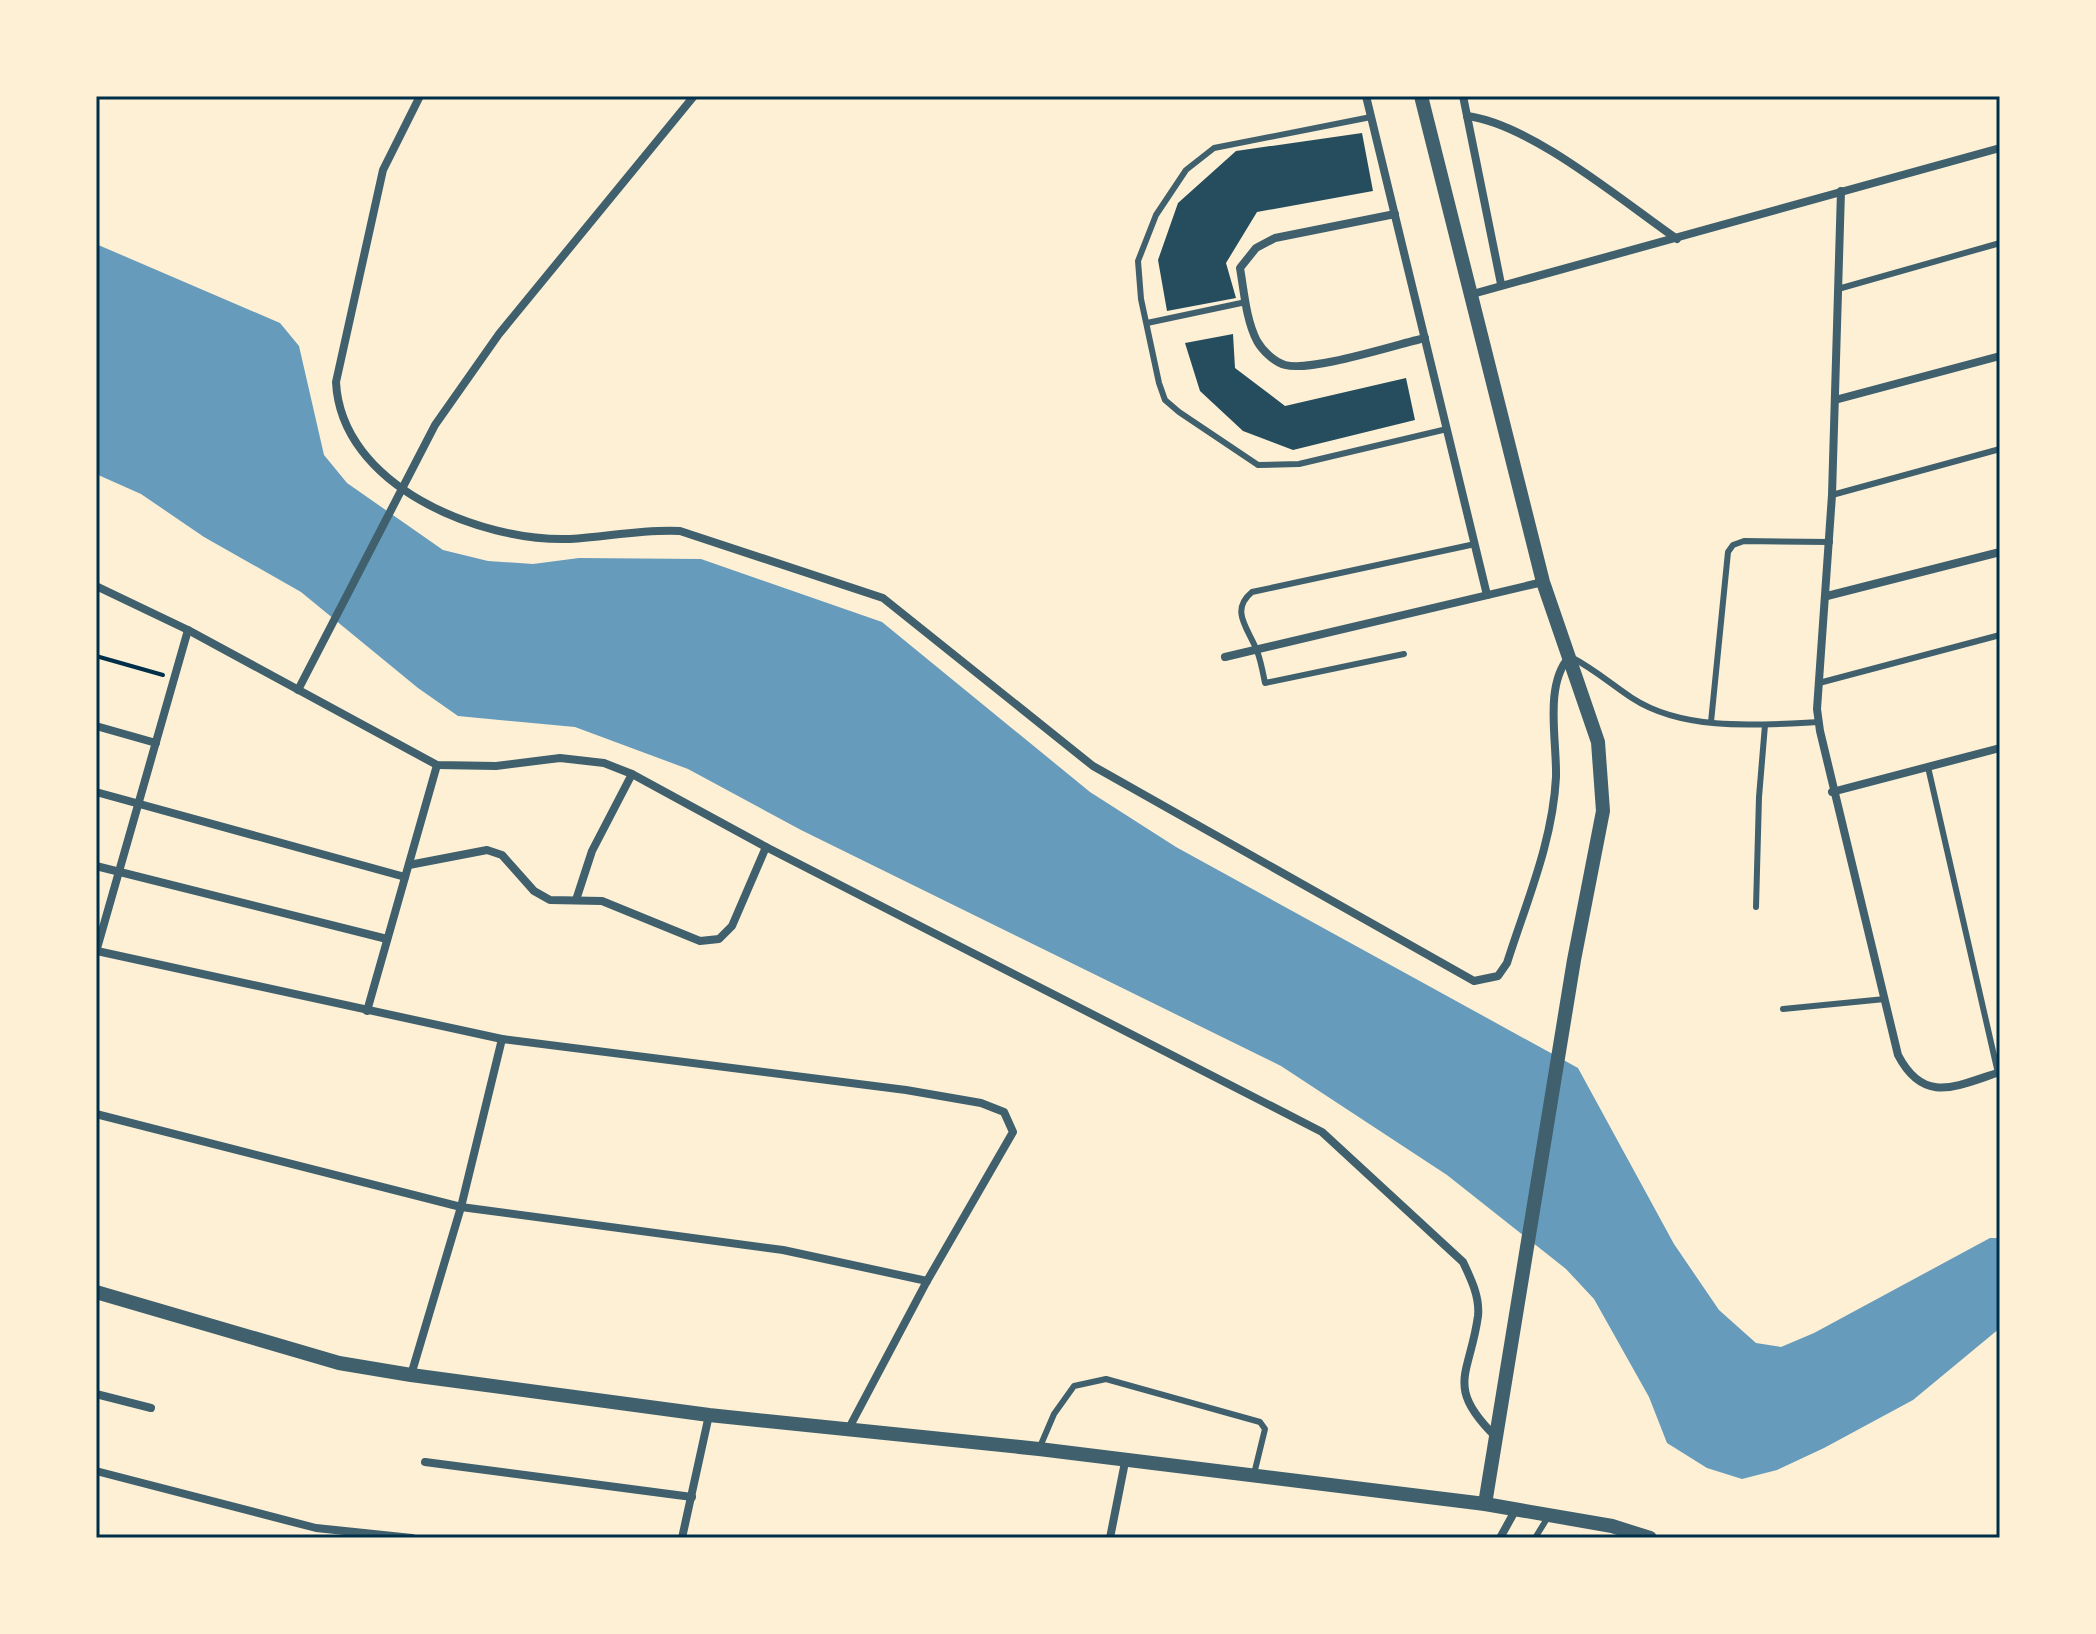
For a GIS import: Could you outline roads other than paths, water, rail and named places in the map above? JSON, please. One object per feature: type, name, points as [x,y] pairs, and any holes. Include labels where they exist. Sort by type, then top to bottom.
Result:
[{"type":"street","points":[[420,96],[383,170],[336,382],[342,418],[357,444],[400,490],[457,517],[512,535],[570,539],[645,529],[680,531],[883,598],[1093,766],[1474,981],[1498,976],[1507,963],[1550,830],[1556,779],[1556,677],[1570,657]]},
{"type":"street","points":[[298,690],[435,425],[499,334],[694,96]]},
{"type":"street","points":[[1366,96],[1487,595]]},
{"type":"street","points":[[1421,96],[1543,582],[1598,742],[1603,811],[1574,960],[1485,1504]]},
{"type":"street","points":[[1463,96],[1501,284]]},
{"type":"street","points":[[1467,116],[1489,119],[1527,138],[1677,239]]},
{"type":"street","points":[[1469,295],[2000,148]]},
{"type":"street","points":[[1841,191],[1832,495],[1819,722],[1832,792],[1898,1055],[1909,1076],[1939,1089],[1999,1072]]},
{"type":"street","points":[[1395,214],[1275,238],[1256,248],[1240,268],[1246,302],[1256,340],[1270,357],[1284,365],[1309,365],[1425,338]]},
{"type":"street","points":[[1835,400],[2000,356]]},
{"type":"street","points":[[1827,596],[2000,552]]},
{"type":"street","points":[[1225,657],[1543,582]]},
{"type":"street","points":[[96,586],[188,630],[437,765],[496,766],[560,758],[604,763],[632,774],[766,847],[1335,1140],[1463,1262],[1475,1288],[1479,1314],[1463,1377],[1466,1397],[1475,1416],[1496,1437]]},
{"type":"street","points":[[188,630],[96,952],[502,1039],[906,1090],[981,1103],[1004,1112],[1013,1132],[927,1281],[849,1428]]},
{"type":"street","points":[[96,726],[156,743]]},
{"type":"street","points":[[1832,792],[2000,748]]},
{"type":"street","points":[[367,1011],[437,765]]},
{"type":"street","points":[[576,900],[592,851],[632,774]]},
{"type":"street","points":[[96,792],[405,877]]},
{"type":"street","points":[[409,865],[487,850],[513,863],[534,891],[550,900],[602,901],[700,941],[719,939],[732,926],[766,847]]},
{"type":"street","points":[[96,866],[387,939]]},
{"type":"street","points":[[411,1375],[461,1207],[502,1039]]},
{"type":"street","points":[[96,1114],[461,1207],[783,1250],[927,1281]]},
{"type":"street","points":[[96,1292],[339,1363],[411,1375],[709,1415],[1039,1449],[1485,1504],[1550,1514],[1650,1538]]},
{"type":"street","points":[[96,1394],[151,1408]]},
{"type":"street","points":[[682,1538],[709,1415]]},
{"type":"street","points":[[425,1462],[692,1497]]},
{"type":"street","points":[[1110,1538],[1125,1462]]},
{"type":"street","points":[[96,1471],[316,1528],[412,1538]]},
{"type":"street","points":[[1500,1538],[1516,1509]]},
{"type":"lane","points":[[1371,117],[1214,148],[1186,170],[1156,215],[1138,261],[1141,299],[1165,400],[1258,465],[1299,464],[1447,429]]},
{"type":"lane","points":[[1838,289],[2000,243]]},
{"type":"lane","points":[[1147,323],[1246,302]]},
{"type":"lane","points":[[1832,495],[2000,449]]},
{"type":"lane","points":[[1711,722],[1728,552],[1733,545],[1744,541],[1830,542]]},
{"type":"lane","points":[[1404,654],[1265,683],[1257,650],[1240,616],[1243,600],[1252,592],[1475,544]]},
{"type":"lane","points":[[1819,683],[2000,635]]},
{"type":"lane","points":[[1570,657],[1659,711],[1711,722],[1765,725],[1819,722]]},
{"type":"lane","points":[[1756,907],[1759,797],[1765,725]]},
{"type":"lane","points":[[1928,767],[1999,1072]]},
{"type":"lane","points":[[1783,1009],[1885,999]]},
{"type":"lane","points":[[1039,1449],[1054,1414],[1074,1386],[1106,1379],[1260,1422],[1265,1429],[1253,1477]]},
{"type":"lane","points":[[1535,1538],[1550,1514]]},
{"type":"water","points":[[96,244],[280,323],[299,346],[324,455],[347,483],[443,550],[488,561],[533,564],[579,558],[701,559],[882,622],[1090,792],[1176,847],[1578,1068],[1674,1244],[1719,1310],[1756,1343],[1781,1347],[1814,1333],[1990,1238],[2000,1238],[2000,1328],[1913,1400],[1824,1448],[1777,1470],[1742,1479],[1707,1468],[1667,1443],[1649,1397],[1594,1299],[1566,1269],[1447,1175],[1281,1066],[801,830],[688,769],[575,727],[458,716],[418,688],[301,592],[204,537],[141,494],[96,474]]}]
